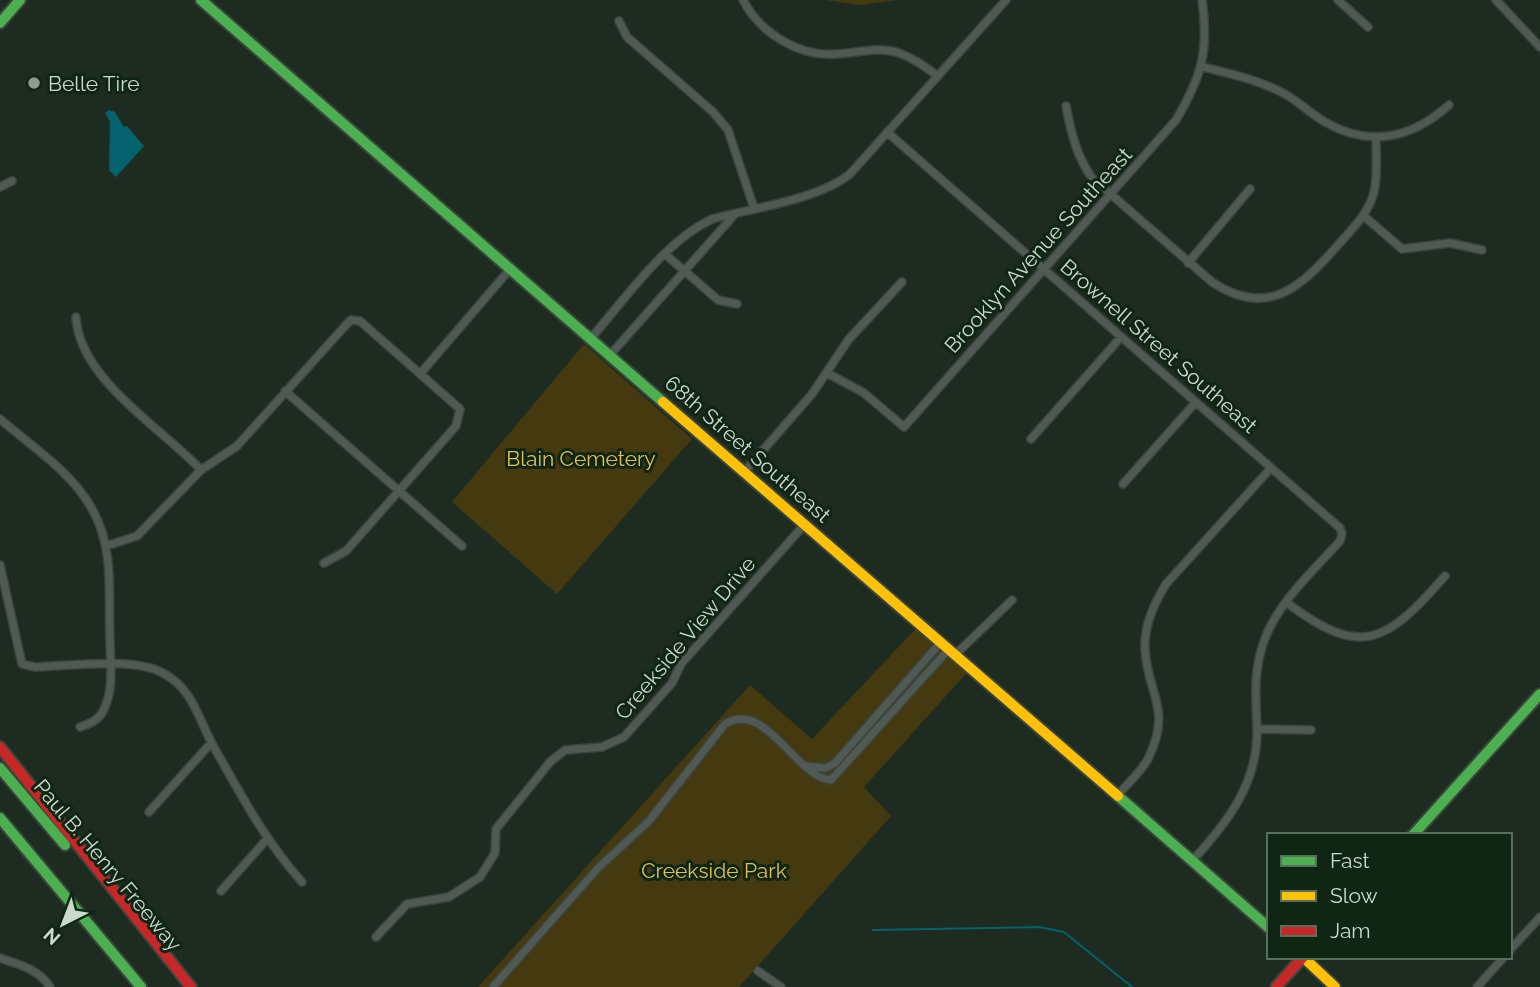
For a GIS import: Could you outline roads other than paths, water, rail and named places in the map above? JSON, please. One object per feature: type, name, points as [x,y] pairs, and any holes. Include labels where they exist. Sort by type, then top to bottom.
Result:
[{"type":"main road","points":[[0,23],[20,0]]},
{"type":"main road","name":"68th Street Southeast","points":[[201,0],[1267,926]]},
{"type":"main road","points":[[1415,833],[1540,694]]},
{"type":"main road","points":[[0,747],[189,987]]},
{"type":"main road","name":"Paul B. Henry Freeway","points":[[0,768],[189,987]]},
{"type":"main road","points":[[0,818],[140,987]]},
{"type":"main road","points":[[0,832],[140,987]]},
{"type":"main road","points":[[1276,987],[1301,959]]},
{"type":"main road","points":[[1305,959],[1335,987]]},
{"type":"street","points":[[743,0],[760,23],[775,36],[796,47],[832,55],[894,51],[917,61],[938,76]]},
{"type":"street","points":[[591,338],[665,254],[696,226],[838,183],[1006,0]]},
{"type":"street","name":"Brooklyn Avenue Southeast","points":[[827,373],[864,393],[904,427],[1176,120],[1203,66],[1206,29],[1202,0]]},
{"type":"street","points":[[1338,0],[1368,27]]},
{"type":"street","points":[[1496,0],[1540,47]]},
{"type":"street","points":[[619,21],[627,37],[713,112],[728,130],[754,208]]},
{"type":"street","points":[[1203,66],[1262,83],[1335,127],[1376,139],[1414,130],[1449,105]]},
{"type":"street","points":[[1066,106],[1081,163],[1092,177],[1188,262],[1226,291],[1250,298],[1279,295],[1293,290],[1307,279],[1364,216],[1374,193],[1376,139]]},
{"type":"street","name":"Brownell Street Southeast","points":[[887,132],[1327,515],[1342,534],[1286,602]]},
{"type":"street","points":[[0,187],[12,181]]},
{"type":"street","points":[[1188,262],[1250,189]]},
{"type":"street","points":[[610,355],[737,212]]},
{"type":"street","points":[[1364,216],[1402,249],[1450,243],[1482,250]]},
{"type":"street","points":[[665,254],[718,300],[737,304]]},
{"type":"street","points":[[420,374],[511,268]]},
{"type":"street","points":[[744,471],[796,413],[849,339],[902,282]]},
{"type":"street","points":[[76,317],[77,329],[93,365],[109,385],[201,470]]},
{"type":"street","points":[[106,546],[137,536],[201,470],[237,446],[351,320],[360,321],[460,409],[456,426],[400,490],[346,551],[324,563]]},
{"type":"street","points":[[1031,439],[1121,337]]},
{"type":"street","points":[[285,391],[462,546]]},
{"type":"street","points":[[1123,484],[1196,402]]},
{"type":"street","points":[[0,419],[78,489],[100,524],[106,546],[112,614],[111,684],[101,715],[93,723],[80,727]]},
{"type":"street","points":[[1117,796],[1147,761],[1158,726],[1160,712],[1145,652],[1147,623],[1155,602],[1166,584],[1271,468]]},
{"type":"street","name":"Creekside View Drive","points":[[376,937],[407,904],[449,897],[480,877],[495,853],[496,829],[550,762],[565,750],[602,747],[624,737],[672,683],[681,663],[805,524]]},
{"type":"street","points":[[0,565],[20,658],[27,666],[148,667],[178,683],[192,698],[211,743],[267,839],[302,882]]},
{"type":"street","points":[[1192,861],[1238,805],[1254,762],[1257,663],[1268,631],[1286,602],[1311,621],[1336,633],[1348,636],[1370,635],[1408,618],[1445,576]]},
{"type":"street","points":[[807,765],[817,769],[835,763],[948,649],[1012,600]]},
{"type":"street","points":[[493,987],[598,868],[649,821],[726,724],[741,718],[759,724],[818,777],[835,778],[948,649]]},
{"type":"street","points":[[1257,729],[1311,730]]},
{"type":"street","points":[[149,812],[211,743]]},
{"type":"street","points":[[220,891],[267,839]]},
{"type":"street","points":[[1512,948],[1540,917]]},
{"type":"street","points":[[0,958],[32,969],[42,976],[50,987]]},
{"type":"street","points":[[1477,987],[1502,959]]},
{"type":"street","points":[[758,971],[781,987]]},
{"type":"water","points":[[109,110],[115,112],[124,127],[127,126],[144,146],[116,177],[109,170],[110,122],[105,113]]},
{"type":"waterway","points":[[873,930],[1039,927],[1064,932],[1132,987]]},
{"type":"place","name":"Belle Tire","points":[[34,83]]},
{"type":"park label","name":"Blain Cemetery","points":[[581,458]]},
{"type":"park label","name":"Creekside Park","points":[[714,870]]}]
